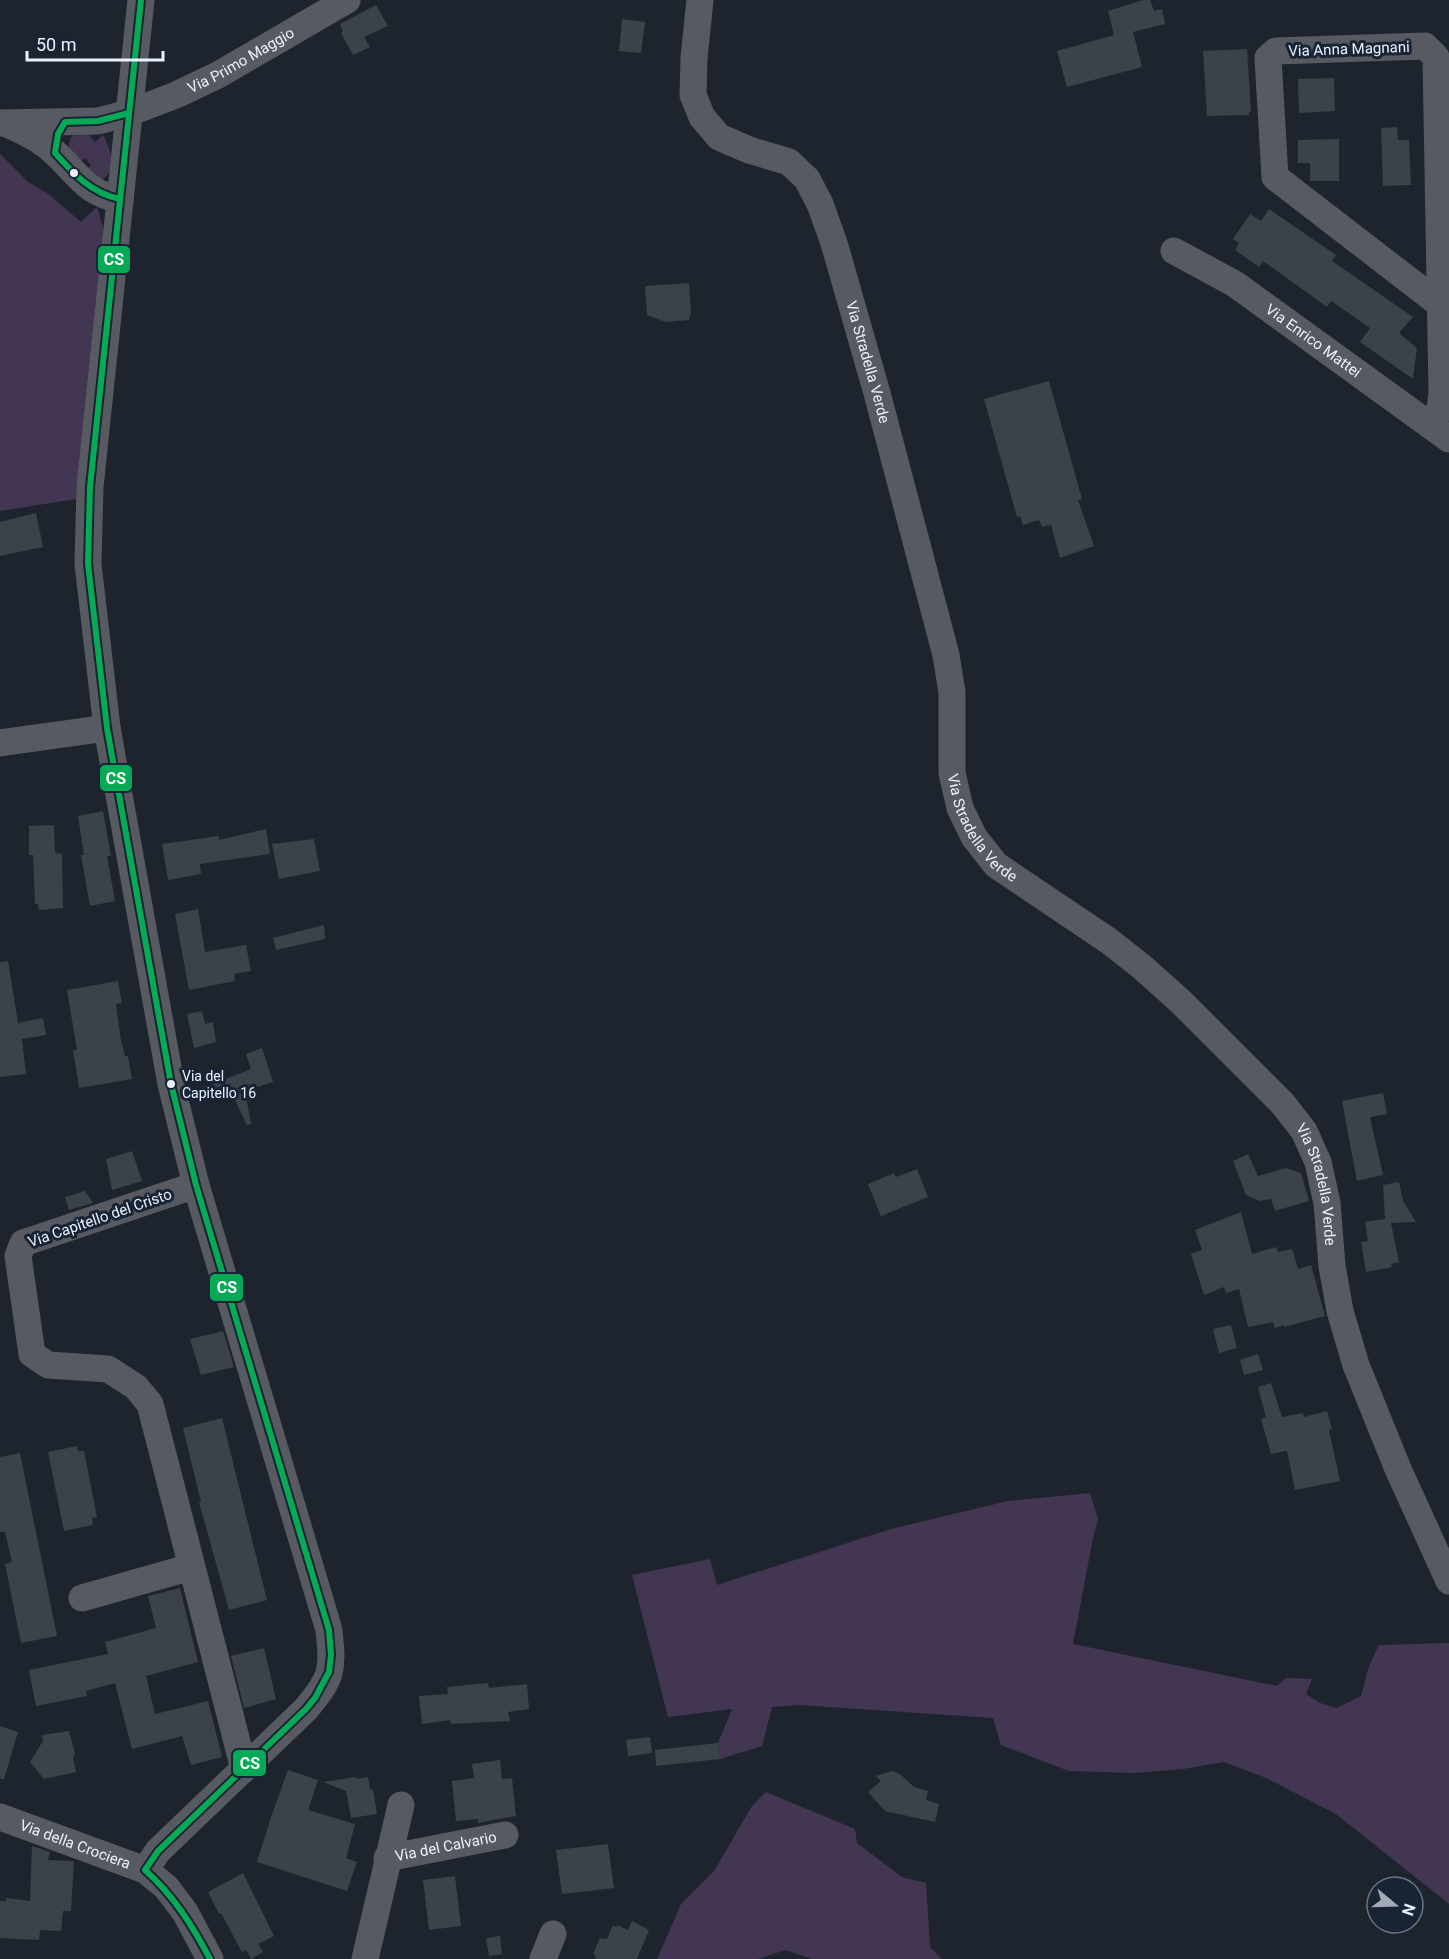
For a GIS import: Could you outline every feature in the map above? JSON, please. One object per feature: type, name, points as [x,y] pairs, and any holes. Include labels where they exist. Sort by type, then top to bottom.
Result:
[{"type":"street","points":[[141,0],[90,487],[88,564],[107,728],[171,1084],[196,1185],[329,1630],[332,1663],[324,1688],[306,1709],[158,1851],[145,1870]]},
{"type":"street","name":"Via Primo Maggio","points":[[1,122],[98,121],[129,113],[176,95],[218,75],[347,0]]},
{"type":"street","name":"Via Stradella Verde","points":[[700,0],[693,95],[702,117],[719,137],[749,150],[789,162],[807,178],[820,204],[834,243],[877,393],[946,655],[952,692],[952,773],[960,808],[974,837],[996,865],[1109,941],[1142,967],[1180,1001],[1283,1104],[1304,1131],[1321,1172],[1327,1203],[1332,1266],[1340,1311],[1356,1365],[1398,1469],[1449,1581]]},
{"type":"street","name":"Via Anna Magnani","points":[[1440,432],[1442,392],[1441,270],[1436,57],[1425,46],[1276,51],[1268,58],[1275,177],[1441,305]]},
{"type":"street","points":[[1,122],[28,133],[55,153],[78,179],[99,195],[120,199]]},
{"type":"street","points":[[55,153],[58,134],[65,122]]},
{"type":"street","name":"Via Enrico Mattei","points":[[1174,251],[1235,284],[1440,432]]},
{"type":"street","points":[[1409,279],[1441,270]]},
{"type":"street","points":[[0,743],[107,728]]},
{"type":"street","name":"Via Capitello del Cristo","points":[[196,1185],[23,1243],[18,1256],[32,1354],[48,1365],[108,1369],[136,1387],[150,1404],[244,1769]]},
{"type":"street","points":[[82,1598],[191,1567]]},
{"type":"street","name":"Via del Calvario","points":[[365,1959],[401,1804]]},
{"type":"street","name":"Via della Crociera","points":[[0,1817],[145,1870],[166,1887],[185,1912],[210,1959]]},
{"type":"street","name":"Via del Calvario","points":[[387,1858],[505,1835]]},
{"type":"street","points":[[543,1959],[553,1934]]},
{"type":"shaded area","points":[[75,132],[88,134],[95,142],[103,135],[110,153],[111,166],[110,172],[101,180],[87,169],[91,165],[85,158],[80,162],[68,150]]},
{"type":"shaded area","points":[[0,154],[28,182],[47,193],[81,222],[97,207],[107,243],[76,499],[0,511]]},
{"type":"shaded area","points":[[1090,1493],[1098,1519],[1073,1644],[1277,1686],[1286,1678],[1312,1679],[1306,1694],[1320,1703],[1337,1708],[1361,1696],[1369,1666],[1379,1645],[1449,1643],[1449,1904],[1425,1885],[1425,1875],[1413,1875],[1336,1814],[1266,1778],[1224,1762],[1183,1769],[1133,1773],[1069,1771],[1001,1745],[993,1718],[799,1705],[772,1707],[762,1746],[720,1759],[718,1743],[732,1709],[668,1717],[632,1575],[710,1559],[717,1585],[891,1529],[1008,1501]]},
{"type":"shaded area","points":[[766,1792],[855,1829],[857,1843],[902,1877],[926,1883],[930,1947],[942,1959],[812,1959],[785,1950],[758,1959],[657,1959],[681,1904],[714,1871],[752,1806]]},
{"type":"building","points":[[1150,0],[1154,11],[1162,9],[1165,24],[1133,32],[1142,67],[1067,87],[1057,51],[1114,35],[1108,11]]},
{"type":"building","points":[[376,5],[388,26],[364,37],[370,47],[353,55],[341,33],[343,31],[340,24]]},
{"type":"building","points":[[622,19],[645,22],[641,53],[619,51]]},
{"type":"building","points":[[1247,49],[1251,112],[1249,115],[1207,116],[1203,51]]},
{"type":"building","points":[[1334,78],[1335,111],[1299,113],[1298,79]]},
{"type":"building","points":[[1397,127],[1398,140],[1409,140],[1411,185],[1383,186],[1381,128]]},
{"type":"building","points":[[1339,139],[1339,181],[1310,181],[1310,163],[1298,163],[1298,140]]},
{"type":"building","points":[[1269,209],[1336,255],[1332,261],[1413,317],[1399,333],[1417,348],[1413,379],[1360,342],[1370,328],[1331,301],[1327,307],[1263,261],[1259,267],[1235,250],[1239,243],[1233,239],[1250,214],[1261,221]]},
{"type":"building","points":[[689,283],[691,312],[689,320],[666,322],[647,315],[645,286]]},
{"type":"building","points":[[1049,381],[1082,499],[1078,500],[1094,546],[1060,558],[1051,525],[1042,527],[1039,520],[1023,525],[1020,516],[1017,517],[984,399]]},
{"type":"building","points":[[36,513],[43,547],[0,556],[0,522]]},
{"type":"building","points":[[103,811],[111,856],[107,856],[115,901],[90,906],[81,855],[84,855],[78,816]]},
{"type":"building","points":[[54,825],[55,853],[62,854],[63,908],[39,910],[38,904],[35,904],[33,855],[29,855],[29,826]]},
{"type":"building","points":[[266,829],[270,854],[200,864],[201,874],[168,880],[162,844],[219,836],[219,840]]},
{"type":"building","points":[[314,839],[320,871],[279,879],[272,844]]},
{"type":"building","points":[[198,909],[205,952],[246,945],[251,971],[234,974],[235,981],[189,990],[175,914]]},
{"type":"building","points":[[324,925],[325,939],[276,950],[273,938]]},
{"type":"building","points":[[8,961],[18,1023],[43,1018],[46,1035],[22,1039],[26,1074],[0,1077],[0,962]]},
{"type":"building","points":[[118,981],[122,1003],[116,1004],[121,1041],[125,1056],[128,1056],[132,1079],[79,1088],[73,1050],[77,1050],[67,990]]},
{"type":"building","points":[[202,1011],[205,1024],[213,1022],[216,1042],[194,1048],[187,1014]]},
{"type":"building","points":[[262,1048],[273,1082],[245,1091],[251,1124],[247,1125],[232,1094],[216,1099],[213,1084],[251,1069],[246,1054]]},
{"type":"building","points":[[1383,1093],[1387,1114],[1370,1117],[1383,1175],[1357,1181],[1342,1101]]},
{"type":"building","points":[[132,1151],[142,1181],[112,1190],[106,1159]]},
{"type":"building","points":[[1248,1154],[1258,1176],[1286,1168],[1301,1173],[1309,1201],[1275,1211],[1271,1199],[1260,1201],[1246,1195],[1233,1161]]},
{"type":"building","points":[[917,1169],[928,1197],[881,1216],[868,1184],[894,1173],[896,1177]]},
{"type":"building","points":[[1399,1182],[1403,1201],[1416,1222],[1391,1223],[1399,1262],[1391,1264],[1392,1267],[1366,1272],[1361,1242],[1368,1241],[1365,1222],[1385,1219],[1383,1185]]},
{"type":"building","points":[[85,1191],[93,1203],[69,1210],[65,1197]]},
{"type":"building","points":[[1241,1212],[1252,1254],[1276,1247],[1278,1252],[1292,1249],[1298,1269],[1311,1265],[1325,1316],[1284,1327],[1284,1325],[1275,1328],[1273,1322],[1248,1327],[1239,1289],[1226,1293],[1224,1287],[1204,1295],[1191,1254],[1202,1250],[1195,1230]]},
{"type":"building","points":[[1231,1325],[1237,1348],[1219,1353],[1213,1329]]},
{"type":"building","points":[[223,1331],[234,1367],[201,1375],[190,1339]]},
{"type":"building","points":[[1258,1354],[1263,1370],[1244,1375],[1240,1360]]},
{"type":"building","points":[[1271,1383],[1282,1417],[1303,1413],[1304,1417],[1327,1411],[1340,1481],[1295,1490],[1287,1451],[1271,1454],[1261,1419],[1266,1417],[1258,1387]]},
{"type":"building","points":[[222,1418],[267,1600],[229,1610],[199,1502],[201,1502],[183,1428]]},
{"type":"building","points":[[77,1446],[78,1451],[84,1451],[97,1517],[92,1518],[93,1525],[64,1531],[48,1452]]},
{"type":"building","points":[[20,1453],[57,1636],[21,1643],[5,1564],[12,1562],[5,1532],[0,1532],[0,1457]]},
{"type":"building","points":[[180,1588],[198,1662],[146,1676],[155,1714],[208,1701],[222,1757],[191,1765],[182,1736],[132,1749],[115,1683],[86,1691],[87,1696],[36,1706],[29,1670],[108,1654],[105,1642],[156,1628],[148,1596]]},
{"type":"building","points":[[264,1648],[276,1699],[244,1708],[231,1656]]},
{"type":"building","points":[[488,1683],[489,1688],[527,1684],[529,1709],[508,1712],[510,1721],[451,1724],[450,1720],[422,1724],[419,1696],[448,1694],[447,1687]]},
{"type":"building","points":[[0,1726],[18,1732],[4,1779],[0,1779]]},
{"type":"building","points":[[69,1731],[75,1754],[73,1757],[76,1772],[44,1779],[30,1762],[43,1741],[42,1735]]},
{"type":"building","points":[[650,1737],[652,1753],[628,1756],[626,1740]]},
{"type":"building","points":[[718,1743],[720,1759],[656,1766],[655,1750]]},
{"type":"building","points":[[500,1760],[502,1779],[512,1778],[516,1816],[478,1823],[478,1819],[456,1821],[452,1781],[474,1778],[472,1764]]},
{"type":"building","points":[[288,1770],[318,1780],[308,1810],[355,1824],[346,1858],[357,1862],[347,1891],[257,1862]]},
{"type":"building","points":[[892,1771],[900,1774],[914,1787],[928,1791],[926,1800],[939,1804],[935,1822],[885,1811],[868,1792],[881,1781],[876,1776]]},
{"type":"building","points":[[356,1777],[357,1779],[368,1777],[370,1790],[373,1789],[377,1814],[351,1818],[346,1791],[323,1782]]},
{"type":"building","points":[[608,1844],[614,1888],[562,1894],[556,1850]]},
{"type":"building","points":[[32,1846],[50,1852],[48,1860],[74,1861],[71,1911],[63,1911],[61,1931],[40,1930],[39,1940],[0,1938],[0,1901],[6,1901],[6,1898],[30,1901]]},
{"type":"building","points":[[243,1873],[274,1936],[258,1944],[263,1952],[251,1959],[246,1950],[242,1952],[208,1892]]},
{"type":"building","points":[[455,1876],[461,1926],[429,1930],[423,1880]]},
{"type":"building","points":[[632,1921],[649,1930],[637,1959],[595,1959],[596,1956],[593,1954],[600,1938],[607,1939],[613,1925],[628,1930]]},
{"type":"building","points":[[500,1936],[502,1954],[489,1956],[486,1938]]},
{"type":"transit line","name":"CS","points":[[141,0],[90,487],[88,564],[107,728],[171,1084],[196,1185],[329,1630],[331,1655],[329,1672],[315,1698],[306,1709],[158,1851],[145,1870],[182,1912],[210,1959]]},
{"type":"transit line","name":"CS","points":[[120,199],[92,187],[76,175],[55,153],[58,134],[65,122],[98,121],[129,113]]},
{"type":"place","name":"Via del Capitello 16","points":[[171,1084]]}]
